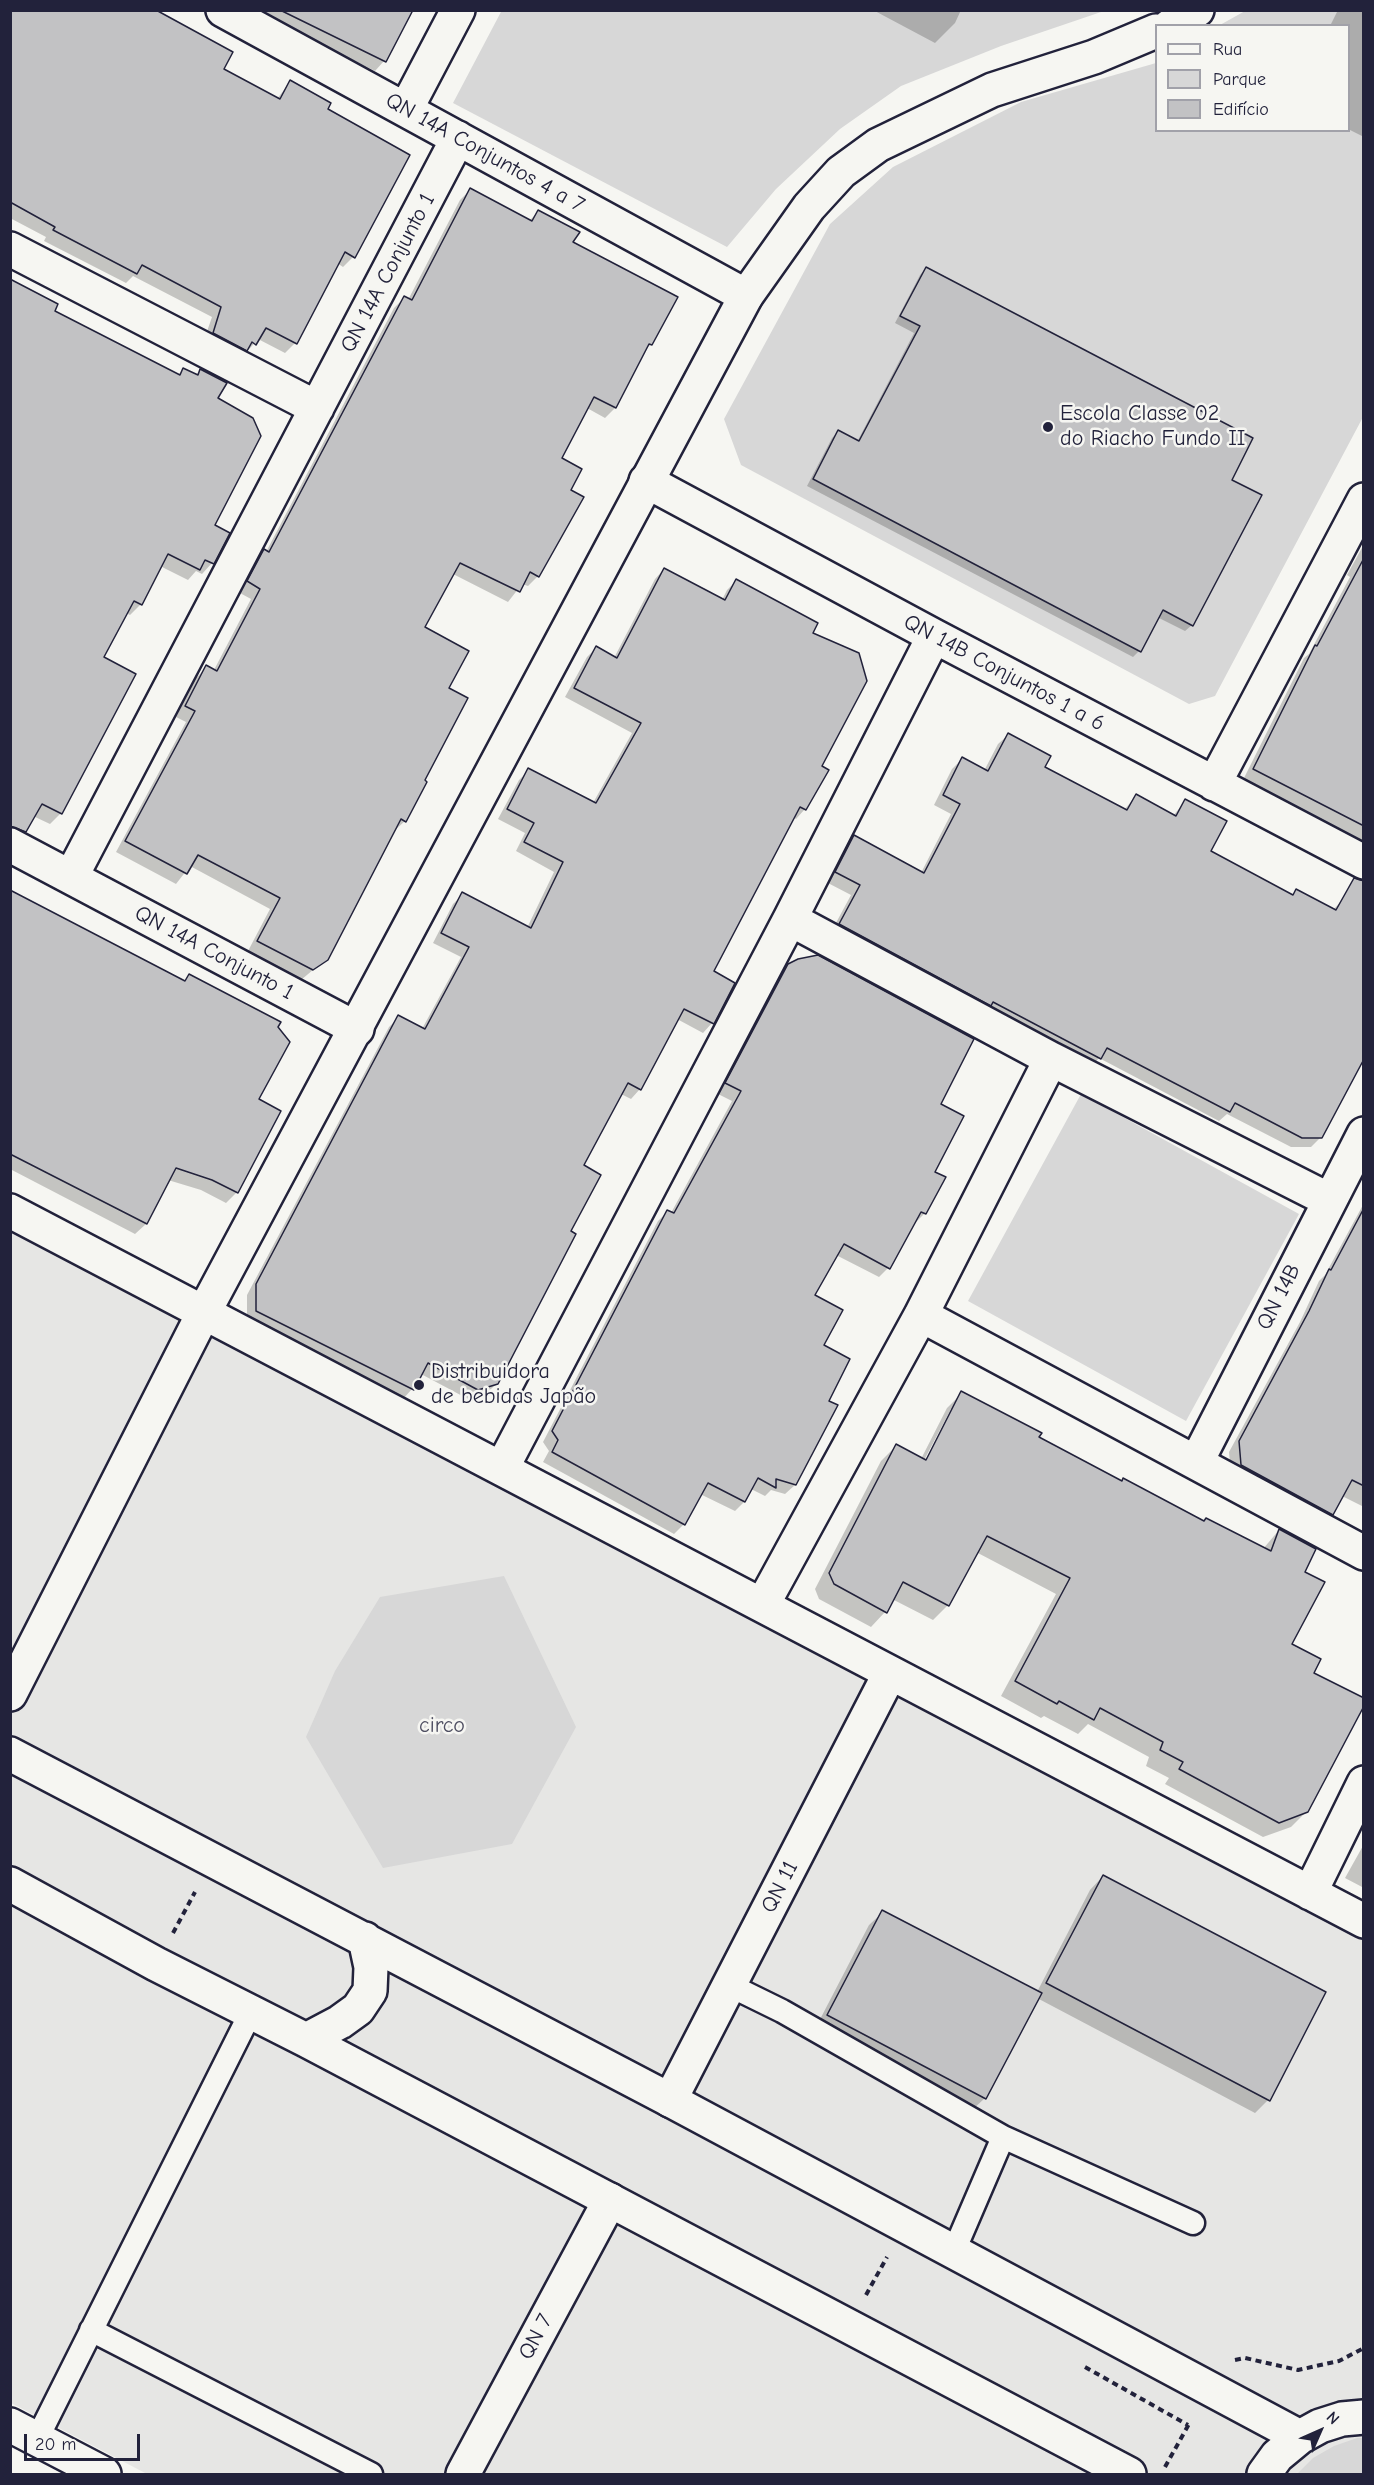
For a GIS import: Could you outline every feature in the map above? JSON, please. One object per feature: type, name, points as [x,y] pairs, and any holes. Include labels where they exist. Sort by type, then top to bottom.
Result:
[{"type":"street","name":"QN 14A Conjuntos 4 a 7","points":[[223,10],[746,296]]},
{"type":"street","points":[[406,109],[458,10]]},
{"type":"street","points":[[1173,24],[1197,10]]},
{"type":"street","points":[[10,1694],[203,1314],[746,296],[809,207],[841,171],[878,145],[992,90],[1094,57],[1155,31]]},
{"type":"street","name":"QN 14A Conjunto 1","points":[[71,877],[458,138]]},
{"type":"street","points":[[10,249],[317,408]]},
{"type":"street","name":"QN 14B Conjuntos 1 a 6","points":[[646,481],[933,636],[1364,862]]},
{"type":"street","points":[[1214,784],[1364,500]]},
{"type":"street","points":[[502,1468],[790,919],[933,636]]},
{"type":"street","name":"QN 14A Conjunto 1","points":[[10,845],[357,1029]]},
{"type":"street","points":[[790,919],[1051,1059],[1329,1200]]},
{"type":"street","points":[[763,1604],[921,1315],[1051,1059]]},
{"type":"street","name":"QN 14B","points":[[1197,1461],[1364,1134]]},
{"type":"street","points":[[10,1211],[1364,1921]]},
{"type":"street","points":[[921,1315],[1197,1461],[1364,1553]]},
{"type":"street","name":"QN 11","points":[[670,2100],[890,1673]]},
{"type":"street","points":[[10,1754],[670,2100],[1300,2437]]},
{"type":"street","points":[[1310,1893],[1364,1783]]},
{"type":"street","points":[[10,1884],[156,1964],[306,2040],[1129,2475]]},
{"type":"street","points":[[306,2040],[340,2022],[358,2009],[370,1991],[371,1967],[365,1939]]},
{"type":"street","name":"QN 7","points":[[463,2475],[610,2200]]},
{"type":"street","points":[[1264,2475],[1277,2456],[1300,2437],[1320,2426],[1342,2419],[1364,2417]]},
{"type":"street","points":[[24,2432],[104,2475]]},
{"type":"lane","points":[[729,1985],[782,2011],[1003,2137],[1193,2223]]},
{"type":"lane","points":[[24,2432],[91,2330],[251,2012]]},
{"type":"lane","points":[[954,2252],[1003,2137]]},
{"type":"lane","points":[[91,2330],[371,2475]]},
{"type":"path","points":[[156,1964],[212,1859]]},
{"type":"path","points":[[849,2327],[904,2224]]},
{"type":"path","points":[[1161,2475],[1188,2425],[1231,2361],[1245,2358],[1298,2370],[1339,2361],[1364,2348]]},
{"type":"shaded area","points":[[10,1205],[1363,1911],[1363,2474],[147,2474],[11,2403]]},
{"type":"green space","points":[[502,10],[1104,11],[1001,46],[901,86],[840,129],[776,189],[727,247],[453,103]]},
{"type":"green space","name":"Escola Classe 02 do Riacho Fundo II","points":[[1245,11],[1363,11],[1363,417],[1215,696],[1189,704],[741,465],[724,419],[830,224],[893,167],[1021,102],[1155,63],[1155,132],[1350,132],[1350,24],[1222,24]]},
{"type":"green space","points":[[1081,1094],[1299,1214],[1186,1421],[968,1301]]},
{"type":"green space","name":"circo","points":[[504,1576],[576,1727],[512,1844],[383,1868],[306,1737],[335,1671],[380,1597]]},
{"type":"green space","points":[[1363,2438],[1363,2474],[1297,2474],[1313,2458],[1334,2446]]},
{"type":"building","points":[[10,10],[156,10],[233,52],[224,69],[280,99],[290,80],[331,103],[328,109],[410,155],[355,258],[345,252],[297,344],[266,328],[256,345],[252,342],[247,351],[213,333],[221,307],[142,265],[137,274],[53,230],[55,227],[10,202]]},
{"type":"building","points":[[280,10],[413,10],[386,62]]},
{"type":"building","points":[[470,188],[532,221],[538,210],[580,232],[573,242],[678,297],[652,345],[649,344],[616,408],[594,397],[562,458],[582,469],[571,490],[584,497],[539,577],[530,572],[520,592],[460,563],[425,627],[469,651],[449,688],[468,698],[406,822],[401,819],[328,960],[313,970],[257,941],[280,898],[198,855],[187,874],[125,841],[195,711],[185,706],[206,665],[217,671],[260,589],[247,581],[264,549],[269,552],[404,296],[412,300]]},
{"type":"building","points":[[926,267],[1253,438],[1232,480],[1262,495],[1193,626],[1163,610],[1141,652],[813,479],[838,430],[859,441],[920,326],[900,316]]},
{"type":"building","points":[[10,279],[58,304],[55,311],[180,375],[183,368],[198,375],[200,369],[227,383],[218,398],[253,418],[261,436],[215,525],[230,533],[214,564],[205,560],[200,570],[168,554],[142,605],[134,601],[104,657],[136,674],[62,814],[42,804],[26,832],[10,826]]},
{"type":"building","points":[[1364,558],[1364,826],[1253,769],[1315,645],[1317,646]]},
{"type":"building","points":[[664,568],[725,600],[736,579],[818,623],[813,633],[859,653],[867,681],[822,766],[829,770],[806,810],[800,807],[714,971],[735,983],[714,1024],[684,1009],[641,1090],[628,1083],[584,1165],[601,1175],[571,1231],[576,1234],[498,1384],[478,1390],[428,1363],[414,1390],[256,1311],[256,1284],[398,1015],[425,1029],[469,947],[441,933],[462,892],[531,928],[563,862],[524,842],[534,823],[507,809],[528,768],[596,803],[641,723],[574,688],[596,646],[617,658]]},
{"type":"building","points":[[1008,733],[1051,756],[1045,767],[1127,810],[1136,794],[1176,816],[1185,799],[1227,821],[1211,851],[1293,895],[1296,889],[1336,910],[1354,878],[1364,881],[1364,1059],[1322,1138],[1302,1138],[1235,1103],[1230,1112],[1107,1048],[1101,1059],[993,1002],[991,1006],[839,924],[860,885],[835,872],[854,835],[924,873],[960,804],[943,795],[962,757],[988,771]]},
{"type":"building","points":[[10,890],[185,981],[189,974],[281,1022],[278,1027],[290,1042],[259,1099],[281,1111],[238,1193],[212,1180],[176,1168],[147,1224],[10,1154]]},
{"type":"building","points":[[818,955],[974,1039],[941,1104],[964,1116],[935,1172],[946,1177],[926,1214],[921,1212],[890,1269],[844,1244],[815,1295],[843,1310],[824,1345],[850,1359],[829,1401],[838,1405],[796,1485],[776,1479],[776,1488],[758,1478],[745,1502],[708,1483],[685,1525],[552,1452],[558,1440],[552,1431],[667,1210],[674,1213],[741,1091],[725,1083],[788,964],[798,959]]},
{"type":"building","points":[[1364,1208],[1364,1486],[1352,1480],[1333,1515],[1241,1465],[1239,1441],[1329,1269],[1331,1270]]},
{"type":"building","points":[[961,1391],[1042,1433],[1039,1437],[1122,1481],[1123,1478],[1204,1521],[1206,1518],[1271,1551],[1279,1529],[1316,1549],[1305,1572],[1325,1582],[1292,1644],[1321,1659],[1314,1673],[1364,1698],[1364,1706],[1308,1812],[1279,1823],[1179,1769],[1183,1762],[1160,1750],[1163,1742],[1100,1708],[1094,1720],[1059,1701],[1057,1704],[1015,1681],[1070,1578],[987,1536],[949,1606],[903,1582],[887,1613],[834,1584],[829,1573],[896,1444],[926,1460]]},
{"type":"building","points":[[1103,1875],[1326,1992],[1270,2101],[1046,1983]]},
{"type":"building","points":[[882,1910],[1042,1993],[986,2099],[827,2015]]},
{"type":"place","name":"Escola Classe 02 do Riacho Fundo II","points":[[1048,427]]},
{"type":"place","name":"Distribuidora de bebidas Japão","points":[[419,1385]]}]
